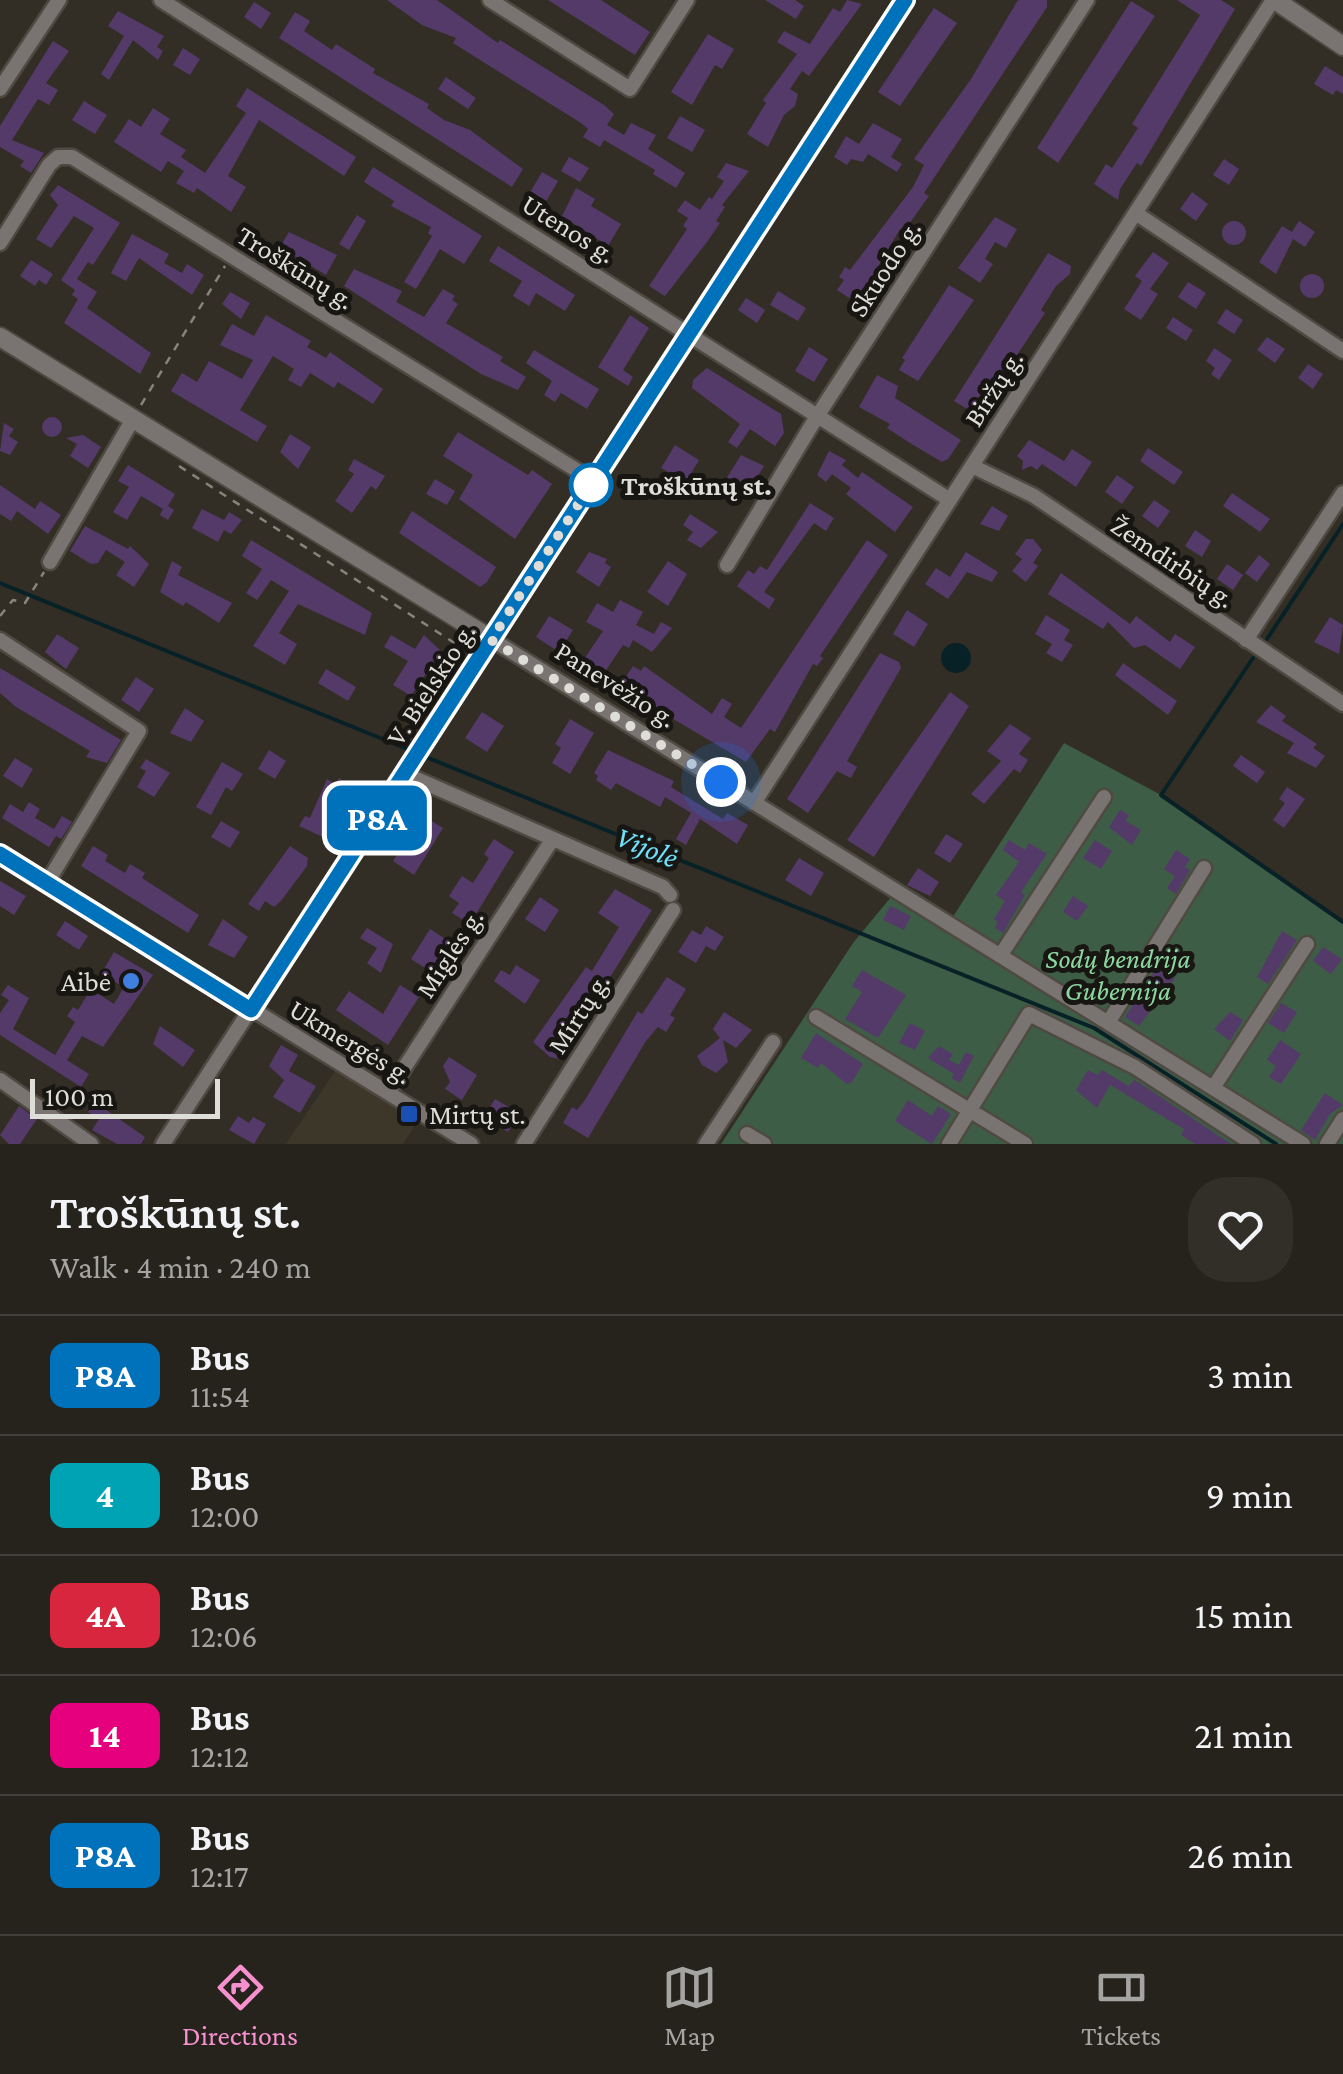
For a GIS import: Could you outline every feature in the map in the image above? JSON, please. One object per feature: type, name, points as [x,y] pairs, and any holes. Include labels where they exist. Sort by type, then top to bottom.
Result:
[{"type":"street","points":[[0,89],[59,0]]},
{"type":"street","name":"Utenos g.","points":[[161,0],[950,500]]},
{"type":"street","points":[[490,0],[630,89],[687,0]]},
{"type":"street","name":"V. Bielskio g.","points":[[163,1144],[905,0]]},
{"type":"street","name":"Skuodo g.","points":[[727,565],[816,418],[1088,0]]},
{"type":"street","points":[[1280,4],[1343,46]]},
{"type":"street","name":"Biržų g.","points":[[754,802],[1280,4]]},
{"type":"street","name":"Troškūnų g.","points":[[0,243],[49,165],[64,156],[80,160],[594,480]]},
{"type":"street","points":[[1138,214],[1343,350]]},
{"type":"street","name":"Panevėžio g.","points":[[0,337],[1303,1144]]},
{"type":"street","points":[[50,562],[132,419]]},
{"type":"street","name":"Žemdirbių g.","points":[[972,466],[1034,496],[1343,704]]},
{"type":"street","points":[[1246,640],[1343,493]]},
{"type":"street","points":[[0,640],[139,732],[46,883]]},
{"type":"street","points":[[409,769],[552,840]]},
{"type":"street","points":[[1000,956],[1104,797]]},
{"type":"street","name":"Mirtų g.","points":[[524,1144],[669,897],[552,840]]},
{"type":"street","name":"Miglės g.","points":[[388,1094],[552,840]]},
{"type":"street","name":"Ukmergės g.","points":[[0,854],[472,1144]]},
{"type":"street","points":[[1108,1022],[1204,868]]},
{"type":"street","points":[[1213,1088],[1306,944]]},
{"type":"street","points":[[950,1144],[1029,1014],[1135,1067],[1253,1144]]},
{"type":"street","points":[[816,1017],[1025,1144]]},
{"type":"street","points":[[706,1144],[773,1042]]},
{"type":"street","points":[[0,1080],[92,1144]]},
{"type":"street","points":[[1327,1144],[1343,1119]]},
{"type":"street","points":[[748,1134],[764,1144]]},
{"type":"path","points":[[132,419],[231,256]]},
{"type":"path","points":[[173,462],[480,658]]},
{"type":"path","points":[[0,616],[14,600],[25,603],[38,585]]},
{"type":"shaded area","points":[[340,1064],[422,1114],[403,1144],[286,1144]]},
{"type":"green space","name":"Sodų bendrija Gubernija","points":[[1064,743],[1161,795],[1343,922],[1343,1144],[721,1144],[853,943],[896,891],[949,923]]},
{"type":"water","points":[[956,643],[966,648],[971,658],[966,668],[956,673],[946,668],[941,658],[946,648]]},
{"type":"building","points":[[387,0],[437,0],[498,43],[500,40],[604,105],[614,114],[607,125],[624,135],[631,123],[656,135],[648,149],[685,173],[676,188],[653,174],[655,170],[604,140],[600,147],[583,137],[588,129],[581,123],[453,43],[456,38],[422,25]]},
{"type":"building","points":[[548,0],[601,0],[650,32],[635,55]]},
{"type":"building","points":[[765,0],[795,0],[804,6],[796,19]]},
{"type":"building","points":[[847,0],[862,4],[809,76],[802,71],[790,89],[798,94],[795,106],[784,115],[768,147],[747,134],[766,103],[763,100],[797,54],[777,42],[784,31],[810,44],[833,8],[840,12]]},
{"type":"building","points":[[1018,0],[1047,0],[1047,7],[924,193],[929,196],[904,231],[900,229],[863,292],[867,295],[860,305],[837,290],[844,280],[839,277],[845,267],[850,270],[913,187],[924,165],[914,159],[971,79]]},
{"type":"building","points":[[1177,0],[1221,0],[1235,9],[1141,166],[1137,163],[1120,189],[1118,200],[1094,184],[1106,164],[1112,168],[1138,128],[1132,124],[1200,15]]},
{"type":"building","points":[[1131,1],[1155,16],[1058,163],[1037,148]]},
{"type":"building","points":[[254,2],[271,13],[261,29],[244,17]]},
{"type":"building","points":[[934,8],[957,23],[900,106],[878,92]]},
{"type":"building","points":[[118,11],[164,36],[157,47],[163,51],[158,60],[133,40],[109,80],[101,74],[124,36],[108,26]]},
{"type":"building","points":[[295,12],[310,21],[304,31],[332,50],[336,44],[375,69],[373,73],[429,104],[427,108],[444,120],[470,130],[523,169],[512,187],[279,38]]},
{"type":"building","points":[[708,34],[734,49],[722,69],[715,65],[692,105],[671,92]]},
{"type":"building","points":[[53,41],[69,51],[46,83],[58,90],[49,105],[38,99],[12,140],[44,153],[31,173],[20,166],[24,161],[0,147],[0,126]]},
{"type":"building","points":[[183,48],[200,59],[190,75],[173,65]]},
{"type":"building","points":[[1325,66],[1343,77],[1343,94],[1336,90],[1333,95],[1314,84]]},
{"type":"building","points":[[446,77],[476,98],[468,109],[438,89]]},
{"type":"building","points":[[247,88],[356,157],[344,176],[259,120],[228,176],[246,187],[231,212],[197,188],[194,193],[176,183],[184,171],[168,161],[161,172],[114,142],[129,119],[141,127],[153,108],[170,119],[160,134],[186,150],[181,157],[205,173],[246,113],[236,106]]},
{"type":"building","points":[[84,101],[107,115],[95,134],[72,120]]},
{"type":"building","points":[[680,116],[705,130],[692,152],[667,138]]},
{"type":"building","points":[[873,123],[902,139],[891,157],[902,164],[897,172],[868,154],[863,162],[851,159],[847,165],[834,157],[846,136],[859,144]]},
{"type":"building","points":[[569,157],[589,168],[580,182],[561,171]]},
{"type":"building","points":[[1224,159],[1239,169],[1229,185],[1213,175]]},
{"type":"building","points":[[726,163],[749,171],[722,205],[725,207],[716,221],[720,223],[665,296],[649,286],[687,229],[683,226],[688,218],[677,211],[685,200],[700,210],[709,197],[712,199],[724,181],[717,177]]},
{"type":"building","points":[[373,167],[482,236],[464,264],[440,249],[416,289],[404,282],[432,236],[428,233],[431,227],[391,206],[394,201],[364,182]]},
{"type":"building","points":[[542,172],[558,181],[544,205],[528,196]]},
{"type":"building","points":[[58,185],[120,223],[93,265],[88,262],[77,279],[97,292],[87,308],[151,353],[140,374],[64,323],[78,299],[72,295],[75,290],[61,280],[94,228],[74,216],[51,248],[36,239],[58,205],[50,195]]},
{"type":"building","points":[[576,188],[595,199],[591,206],[621,224],[608,246],[562,216]]},
{"type":"building","points":[[1192,192],[1208,204],[1196,221],[1180,209]]},
{"type":"building","points":[[357,215],[366,221],[349,250],[339,244]]},
{"type":"building","points":[[995,217],[1017,229],[1006,248],[995,242],[985,259],[993,264],[980,283],[958,268]]},
{"type":"building","points":[[1234,221],[1243,224],[1243,242],[1234,245],[1225,242],[1222,233],[1225,224]]},
{"type":"building","points":[[1299,221],[1315,232],[1305,247],[1293,239],[1276,274],[1259,262],[1282,226],[1292,232]]},
{"type":"building","points":[[289,232],[337,255],[326,275],[280,247]]},
{"type":"building","points":[[132,234],[169,254],[164,263],[182,273],[187,264],[204,275],[192,295],[139,258],[126,281],[111,273]]},
{"type":"building","points":[[498,246],[575,295],[565,311],[536,293],[529,306],[513,296],[522,281],[489,261]]},
{"type":"building","points":[[1153,252],[1169,263],[1150,289],[1158,294],[1141,320],[1124,309],[1142,281],[1135,276]]},
{"type":"building","points":[[1048,253],[1071,266],[1070,274],[1056,286],[1041,310],[1045,313],[977,415],[954,401]]},
{"type":"building","points":[[31,260],[53,274],[46,285],[39,280],[35,286],[20,276]]},
{"type":"building","points":[[354,269],[402,291],[396,302],[424,317],[443,289],[455,296],[452,300],[458,304],[446,323],[503,357],[500,361],[526,377],[518,390],[481,374],[344,286]]},
{"type":"building","points":[[1312,274],[1324,286],[1312,298],[1300,286]]},
{"type":"building","points":[[1188,282],[1206,293],[1196,309],[1178,297]]},
{"type":"building","points":[[949,285],[974,300],[918,381],[899,370],[905,360],[902,358]]},
{"type":"building","points":[[778,291],[806,308],[798,321],[770,305]]},
{"type":"building","points":[[230,292],[250,303],[241,319],[222,304]]},
{"type":"building","points":[[746,298],[765,310],[757,323],[738,310]]},
{"type":"building","points":[[1226,309],[1243,320],[1234,334],[1217,323]]},
{"type":"building","points":[[266,315],[311,341],[307,347],[326,358],[330,352],[383,389],[373,404],[338,382],[334,388],[310,373],[301,387],[288,380],[294,369],[273,356],[240,410],[267,426],[257,442],[171,391],[182,373],[197,382],[209,361],[242,379],[253,360],[220,345],[232,324],[254,336]]},
{"type":"building","points":[[630,315],[649,328],[623,370],[633,377],[628,386],[598,367]]},
{"type":"building","points":[[1173,317],[1193,330],[1186,341],[1166,328]]},
{"type":"building","points":[[1267,337],[1285,349],[1275,363],[1257,350]]},
{"type":"building","points":[[809,347],[828,359],[814,382],[795,371]]},
{"type":"building","points":[[1214,348],[1232,360],[1219,380],[1211,374],[1215,368],[1206,361]]},
{"type":"building","points":[[534,350],[599,389],[587,409],[561,393],[555,402],[544,395],[552,381],[526,363]]},
{"type":"building","points":[[1308,364],[1323,374],[1313,389],[1298,378]]},
{"type":"building","points":[[707,368],[781,414],[784,433],[775,446],[750,429],[737,448],[728,442],[740,424],[692,388],[693,380]]},
{"type":"building","points":[[877,375],[898,386],[895,398],[961,440],[948,459],[942,462],[859,407]]},
{"type":"building","points":[[48,417],[56,417],[62,427],[56,437],[48,437],[42,431],[42,423]]},
{"type":"building","points":[[4,423],[14,429],[9,436],[18,442],[10,455],[0,451]]},
{"type":"building","points":[[458,432],[528,475],[532,470],[552,484],[515,539],[459,499],[473,475],[443,456]]},
{"type":"building","points":[[290,434],[311,447],[298,469],[280,452]]},
{"type":"building","points":[[83,435],[101,447],[88,468],[70,456],[77,444],[66,438]]},
{"type":"building","points":[[1029,440],[1064,461],[1072,449],[1092,462],[1076,487],[1042,464],[1037,470],[1031,466],[1022,470],[1023,461],[1017,456]]},
{"type":"building","points":[[675,445],[699,460],[686,482],[661,468]]},
{"type":"building","points":[[1148,448],[1183,472],[1174,485],[1140,461]]},
{"type":"building","points":[[829,451],[846,460],[842,465],[858,478],[862,472],[913,507],[895,532],[846,494],[851,488],[832,474],[826,482],[817,475]]},
{"type":"building","points":[[741,455],[764,466],[748,492],[726,479]]},
{"type":"building","points":[[354,459],[385,476],[376,490],[371,486],[352,513],[335,501],[354,474],[348,470]]},
{"type":"building","points":[[128,465],[175,494],[168,506],[174,510],[168,520],[160,515],[163,509],[141,496],[127,520],[113,512],[129,487],[118,481]]},
{"type":"building","points":[[1117,475],[1134,487],[1122,504],[1105,492]]},
{"type":"building","points":[[435,479],[455,491],[447,505],[426,494]]},
{"type":"building","points":[[0,485],[35,509],[40,501],[61,515],[48,534],[17,511],[11,521],[0,514]]},
{"type":"building","points":[[1232,493],[1270,519],[1260,532],[1223,506]]},
{"type":"building","points":[[1154,500],[1170,511],[1158,528],[1142,516]]},
{"type":"building","points":[[810,503],[834,518],[826,531],[814,523],[764,592],[775,599],[769,609],[737,586],[748,570],[754,574],[760,566],[767,570]]},
{"type":"building","points":[[992,506],[1008,516],[999,531],[980,524]]},
{"type":"building","points":[[202,509],[224,520],[229,512],[242,520],[231,534],[224,530],[218,542],[192,528]]},
{"type":"building","points":[[412,511],[496,567],[487,582],[480,587],[399,533]]},
{"type":"building","points":[[690,514],[718,532],[701,548],[687,540],[693,532],[683,525]]},
{"type":"building","points":[[85,526],[128,549],[130,546],[149,564],[134,587],[116,575],[125,562],[106,550],[98,563],[91,564],[70,551]]},
{"type":"building","points":[[1195,530],[1211,541],[1202,557],[1185,546]]},
{"type":"building","points":[[1026,539],[1033,539],[1042,550],[1033,563],[1038,566],[1026,582],[1012,571],[1022,559],[1015,554]]},
{"type":"building","points":[[251,540],[372,613],[365,635],[298,604],[279,633],[297,644],[285,665],[253,646],[289,591],[271,580],[257,600],[246,593],[262,569],[242,556]]},
{"type":"building","points":[[867,540],[888,555],[820,656],[823,658],[817,666],[813,664],[775,732],[770,729],[746,762],[619,687],[633,666],[641,671],[644,666],[712,714],[722,698],[732,704],[724,717],[741,728]]},
{"type":"building","points":[[589,552],[607,559],[605,563],[611,567],[599,587],[576,572]]},
{"type":"building","points":[[966,552],[998,572],[992,582],[967,572],[948,599],[925,584],[936,568],[950,577]]},
{"type":"building","points":[[1259,555],[1270,564],[1257,582],[1245,573]]},
{"type":"building","points":[[172,561],[182,567],[178,575],[232,603],[219,623],[186,602],[183,606],[160,592]]},
{"type":"building","points":[[668,561],[687,574],[668,606],[647,592]]},
{"type":"building","points":[[1227,564],[1243,575],[1233,590],[1217,579]]},
{"type":"building","points":[[1061,573],[1130,624],[1136,616],[1170,642],[1175,634],[1195,647],[1180,669],[1145,645],[1134,648],[1108,622],[1103,629],[1048,594]]},
{"type":"building","points":[[620,600],[643,612],[636,625],[654,634],[661,622],[672,628],[652,652],[633,640],[629,648],[623,645],[600,679],[580,665],[603,631],[586,622],[597,603],[613,612]]},
{"type":"building","points":[[907,610],[928,624],[914,647],[893,634]]},
{"type":"building","points":[[1046,615],[1070,630],[1064,640],[1073,645],[1062,662],[1046,653],[1052,644],[1035,634]]},
{"type":"building","points":[[549,616],[573,630],[559,652],[536,637]]},
{"type":"building","points":[[1330,617],[1343,625],[1339,654],[1314,642]]},
{"type":"building","points":[[57,634],[79,648],[66,669],[45,652]]},
{"type":"building","points":[[391,635],[415,649],[424,635],[441,651],[411,696],[393,685],[408,661],[384,647]]},
{"type":"building","points":[[880,653],[899,662],[901,668],[847,761],[857,767],[851,778],[837,771],[808,813],[787,799]]},
{"type":"building","points":[[1123,663],[1177,701],[1168,715],[1115,675]]},
{"type":"building","points":[[0,668],[121,740],[107,763],[86,757],[90,751],[16,707],[0,693]]},
{"type":"building","points":[[326,669],[356,687],[348,701],[318,683]]},
{"type":"building","points":[[136,677],[154,689],[139,712],[121,700]]},
{"type":"building","points":[[950,692],[969,706],[874,857],[847,840]]},
{"type":"building","points":[[1271,705],[1286,716],[1282,721],[1317,744],[1313,748],[1325,756],[1316,768],[1287,753],[1294,743],[1256,722]]},
{"type":"building","points":[[185,708],[204,721],[191,742],[170,733]]},
{"type":"building","points":[[482,712],[504,726],[487,752],[465,738]]},
{"type":"building","points":[[570,719],[594,733],[570,774],[552,763],[561,748],[555,744]]},
{"type":"building","points":[[1010,724],[1031,738],[1019,754],[1028,760],[1020,773],[1014,769],[984,804],[971,794],[1001,761],[987,751]]},
{"type":"building","points":[[269,750],[286,761],[275,779],[258,769]]},
{"type":"building","points":[[608,750],[674,781],[671,787],[723,819],[727,813],[748,825],[737,844],[700,819],[686,845],[676,839],[691,813],[665,797],[660,807],[616,783],[611,790],[596,780],[598,776],[594,773]]},
{"type":"building","points":[[1241,755],[1265,772],[1257,783],[1233,766]]},
{"type":"building","points":[[15,758],[33,769],[22,788],[3,776]]},
{"type":"building","points":[[146,759],[170,773],[154,797],[137,787],[146,771],[140,768]]},
{"type":"building","points":[[222,762],[243,774],[232,791],[226,787],[211,815],[196,807]]},
{"type":"building","points":[[339,778],[356,790],[325,838],[299,826],[305,816],[310,818],[327,779],[335,784]]},
{"type":"building","points":[[1287,787],[1305,799],[1284,828],[1273,820],[1285,803],[1279,799]]},
{"type":"building","points":[[29,802],[40,809],[35,818],[54,829],[62,816],[72,822],[61,839],[56,836],[49,847],[2,818],[10,804],[23,812]]},
{"type":"building","points":[[1120,810],[1129,815],[1126,821],[1141,830],[1132,845],[1109,827]]},
{"type":"building","points":[[422,815],[443,828],[414,875],[393,861]]},
{"type":"building","points":[[221,821],[240,832],[230,848],[211,837]]},
{"type":"building","points":[[946,834],[963,844],[950,863],[934,853]]},
{"type":"building","points":[[494,839],[514,852],[470,924],[452,913],[459,903],[449,896],[462,876],[473,883],[489,858],[484,854]]},
{"type":"building","points":[[1009,840],[1025,850],[1029,843],[1047,854],[1021,892],[1025,895],[1003,933],[995,928],[998,922],[994,919],[1005,901],[996,895],[1019,862],[1003,850]]},
{"type":"building","points":[[1095,840],[1112,851],[1101,869],[1083,858]]},
{"type":"building","points":[[93,846],[108,855],[105,861],[125,873],[130,864],[145,873],[142,878],[199,915],[188,933],[81,866]]},
{"type":"building","points":[[290,846],[308,858],[307,866],[281,901],[274,907],[265,901],[259,911],[248,904]]},
{"type":"building","points":[[1176,850],[1190,859],[1185,867],[1190,870],[1176,894],[1167,888],[1175,876],[1164,869]]},
{"type":"building","points":[[799,858],[824,873],[811,896],[785,880]]},
{"type":"building","points":[[918,868],[939,882],[930,896],[907,885]]},
{"type":"building","points":[[0,881],[26,896],[14,915],[0,906]]},
{"type":"building","points":[[615,889],[652,910],[559,1059],[550,1057],[533,1042],[586,967],[592,971],[619,927],[598,913]]},
{"type":"building","points":[[1073,896],[1088,906],[1077,921],[1063,912]]},
{"type":"building","points":[[540,897],[559,910],[545,932],[525,919]]},
{"type":"building","points":[[890,906],[911,916],[904,930],[883,920]]},
{"type":"building","points":[[223,919],[248,937],[234,958],[208,945]]},
{"type":"building","points":[[65,921],[88,936],[79,950],[56,935]]},
{"type":"building","points":[[706,926],[724,937],[715,951],[706,946],[696,963],[678,952],[692,930],[701,935]]},
{"type":"building","points":[[367,928],[393,944],[381,973],[367,963],[377,948],[360,938]]},
{"type":"building","points":[[430,929],[456,946],[433,973],[411,959]]},
{"type":"building","points":[[1282,931],[1297,940],[1268,984],[1257,977]]},
{"type":"building","points":[[1323,947],[1342,959],[1331,974],[1313,961]]},
{"type":"building","points":[[114,952],[153,975],[103,1047],[82,1036],[67,1060],[89,1074],[81,1087],[0,1035],[0,1013],[9,1000],[1,995],[8,985],[29,998],[13,1029],[55,1055],[75,1022],[67,1016],[73,1007],[78,1010],[91,989],[114,1004],[124,987],[101,974]]},
{"type":"building","points":[[516,965],[540,980],[525,1004],[494,981],[501,970],[510,975]]},
{"type":"building","points":[[1157,967],[1175,978],[1139,1026],[1125,1017]]},
{"type":"building","points":[[862,970],[906,995],[878,1038],[845,1019],[862,992],[852,986]]},
{"type":"building","points":[[667,977],[686,989],[670,1015],[675,1018],[666,1032],[658,1027],[646,1041],[588,1138],[563,1123],[572,1107],[577,1110],[585,1100],[638,1011],[642,1014]]},
{"type":"building","points":[[400,985],[419,997],[388,1045],[336,1010],[349,991],[383,1014]]},
{"type":"building","points":[[1281,1003],[1297,1012],[1284,1033],[1268,1023]]},
{"type":"building","points":[[724,1012],[752,1030],[736,1048],[723,1040],[728,1062],[716,1073],[702,1065],[697,1056],[720,1038],[713,1029]]},
{"type":"building","points":[[1230,1012],[1243,1020],[1230,1041],[1214,1029]]},
{"type":"building","points":[[910,1023],[925,1031],[915,1050],[899,1043]]},
{"type":"building","points":[[160,1026],[195,1050],[183,1067],[153,1044]]},
{"type":"building","points":[[816,1033],[863,1064],[852,1082],[847,1084],[821,1063],[818,1068],[801,1058]]},
{"type":"building","points":[[1280,1040],[1301,1054],[1281,1084],[1269,1077],[1276,1066],[1267,1060]]},
{"type":"building","points":[[281,1045],[298,1055],[289,1071],[316,1086],[300,1113],[273,1097],[284,1080],[269,1066]]},
{"type":"building","points":[[939,1046],[953,1054],[949,1060],[959,1065],[966,1052],[974,1056],[960,1083],[952,1078],[954,1074],[928,1058]]},
{"type":"building","points":[[449,1057],[477,1075],[462,1100],[445,1089],[450,1082],[443,1066]]},
{"type":"building","points":[[1088,1070],[1098,1075],[1102,1070],[1129,1086],[1134,1080],[1231,1144],[1195,1144],[1181,1135],[1184,1129],[1110,1085],[1097,1108],[1076,1090]]},
{"type":"building","points":[[1325,1093],[1343,1105],[1330,1114],[1315,1140],[1301,1130]]},
{"type":"building","points":[[495,1099],[519,1113],[508,1132],[484,1117]]},
{"type":"building","points":[[908,1100],[932,1116],[938,1106],[951,1114],[932,1144],[895,1121]]},
{"type":"building","points":[[95,1102],[145,1137],[141,1144],[117,1144],[92,1130],[99,1119],[88,1112]]},
{"type":"building","points":[[19,1106],[37,1119],[20,1144],[9,1144],[0,1135]]},
{"type":"building","points":[[238,1116],[249,1123],[253,1117],[266,1124],[254,1144],[229,1130]]},
{"type":"waterway","points":[[1267,639],[1343,524]]},
{"type":"waterway","name":"Vijolė","points":[[0,583],[412,751]]},
{"type":"waterway","points":[[1253,658],[1161,795],[1343,922]]},
{"type":"waterway","name":"Vijolė","points":[[421,755],[1094,1028],[1276,1144]]},
{"type":"bus line","name":"P8A","points":[[0,854],[251,1010],[905,0]]},
{"type":"place","name":"Troškūnų st.","points":[[591,485]]},
{"type":"place","name":"Aibė","points":[[131,981]]},
{"type":"place","name":"Mirtų st.","points":[[409,1114]]},
{"type":"route","points":[[591,485],[594,480],[491,640],[721,782]]}]
